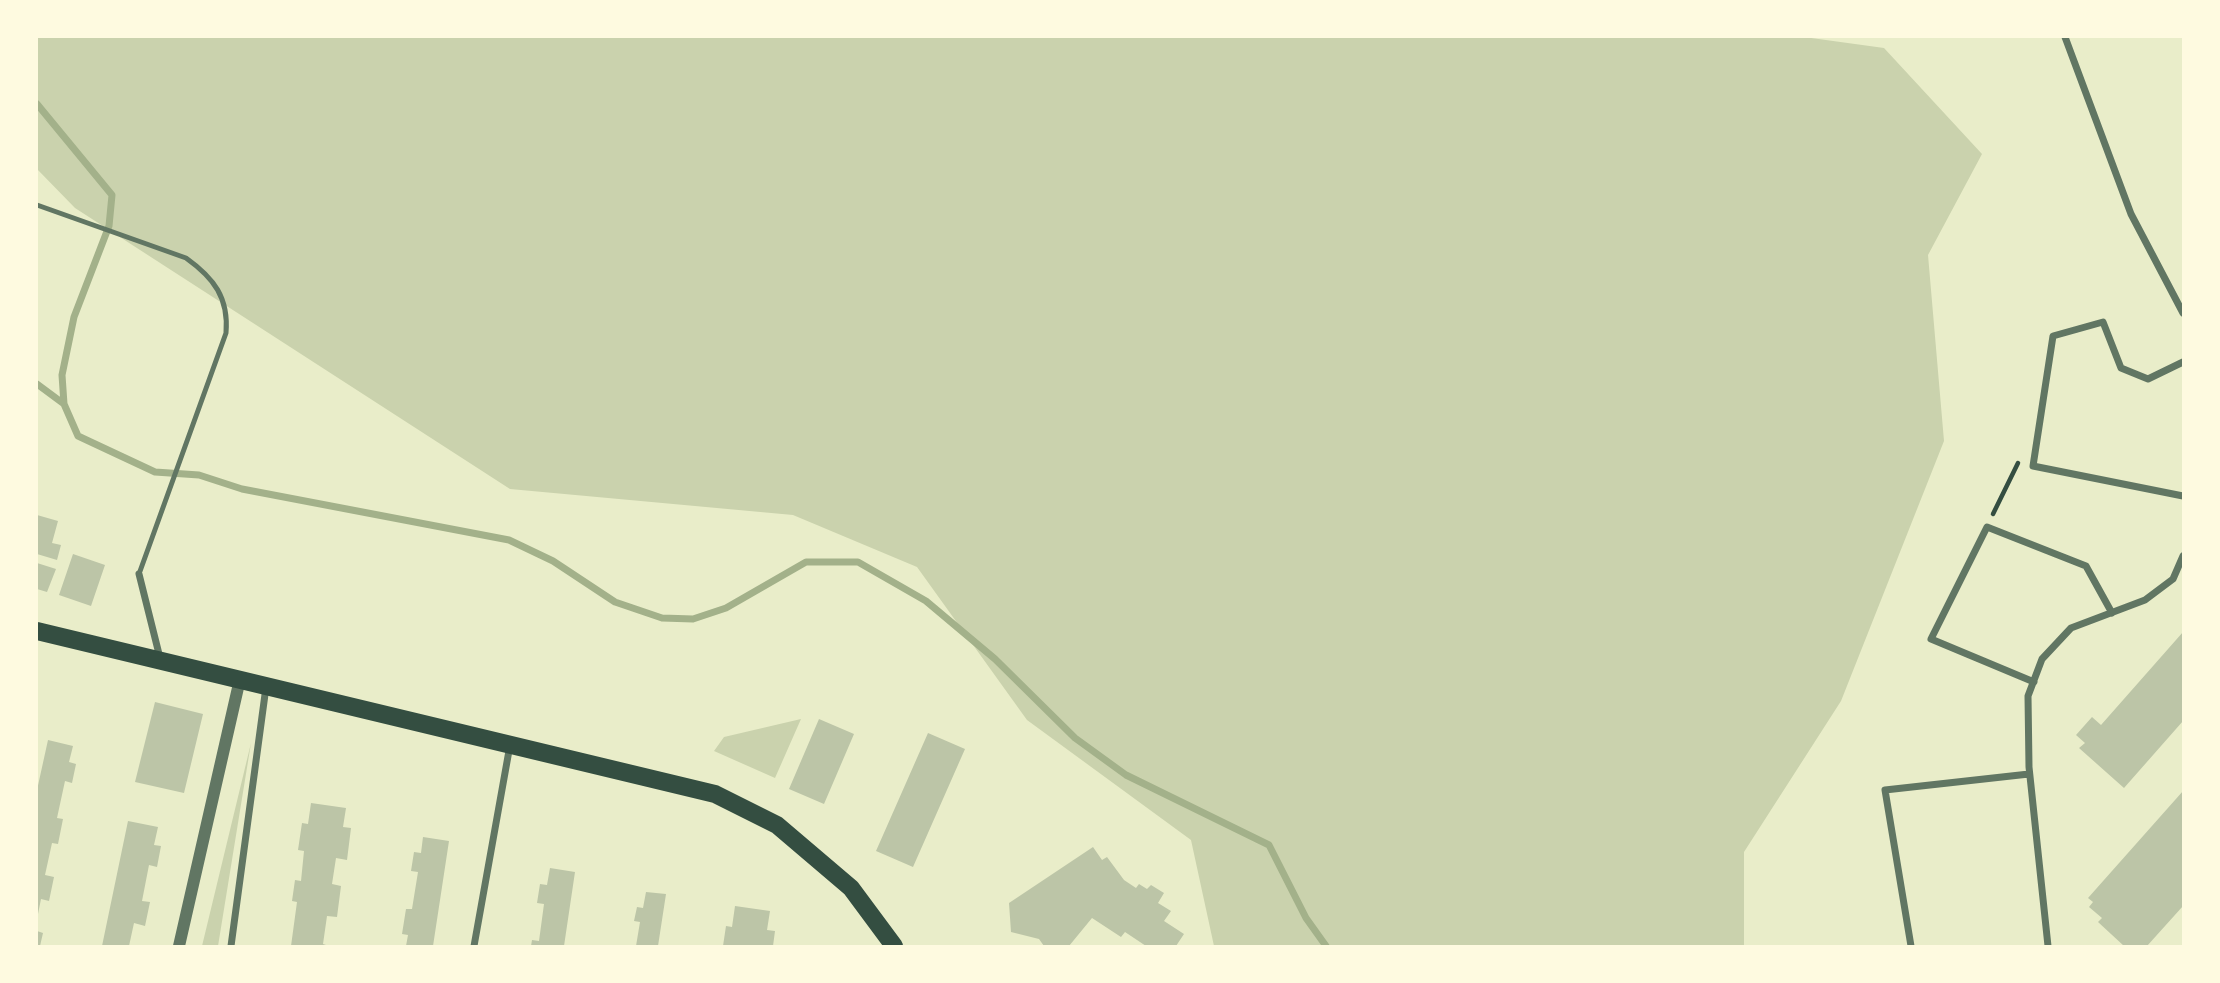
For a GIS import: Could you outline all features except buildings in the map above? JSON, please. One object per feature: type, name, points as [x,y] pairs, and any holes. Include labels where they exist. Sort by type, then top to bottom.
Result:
[{"type":"main road","points":[[37,631],[715,794],[777,825],[851,888],[894,946]]},
{"type":"street","points":[[2065,37],[2131,214],[2183,313]]},
{"type":"street","points":[[2183,362],[2148,379],[2121,368],[2103,323],[2053,336],[2033,466],[2183,496]]},
{"type":"street","points":[[2034,682],[1931,639],[1987,527],[2086,566],[2112,613]]},
{"type":"street","points":[[2049,946],[2029,774],[2028,695],[2042,659],[2071,628],[2145,600],[2173,579],[2183,556]]},
{"type":"street","points":[[139,574],[160,659]]},
{"type":"street","points":[[179,946],[240,679]]},
{"type":"street","points":[[231,946],[266,686]]},
{"type":"street","points":[[474,946],[510,744]]},
{"type":"street","points":[[1911,946],[1885,790],[2029,774]]},
{"type":"lane","points":[[37,205],[186,258],[206,272],[219,288],[227,315],[226,333],[139,574]]},
{"type":"path","points":[[1993,515],[2015,463]]},
{"type":"green space","points":[[37,37],[1804,37],[1884,48],[1982,154],[1928,255],[1944,441],[1841,701],[1744,852],[1744,946],[1214,946],[1191,840],[1027,720],[917,567],[793,515],[510,489],[75,208],[37,169]]},
{"type":"green space","points":[[801,719],[775,778],[714,751],[724,737]]},
{"type":"green space","points":[[251,743],[218,946],[202,946]]},
{"type":"waterway","points":[[37,104],[112,195],[109,226],[74,317],[62,375],[64,404],[78,436],[155,472],[199,475],[242,489],[509,540],[553,561],[615,602],[662,618],[693,619],[726,608],[806,562],[858,562],[926,601],[995,659],[1075,738],[1126,775],[1269,845],[1306,918],[1326,946]]},
{"type":"waterway","points":[[37,384],[64,404]]}]
